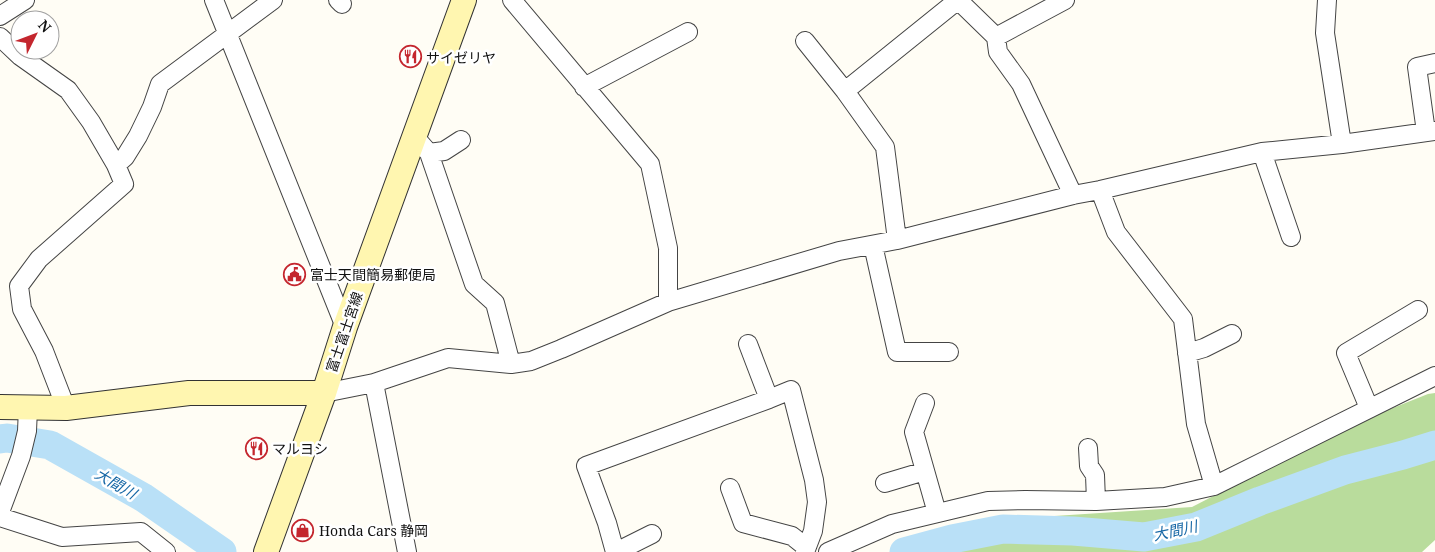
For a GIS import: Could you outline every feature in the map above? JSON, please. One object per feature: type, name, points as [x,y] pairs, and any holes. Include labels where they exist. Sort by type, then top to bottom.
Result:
[{"type":"main road","name":"富士富士宮線","points":[[266,552],[346,327],[422,145],[464,0]]},
{"type":"main road","points":[[0,407],[28,420],[66,408],[189,394],[324,393]]},
{"type":"street","points":[[0,16],[25,0]]},
{"type":"street","points":[[214,0],[346,327]]},
{"type":"street","points":[[116,165],[124,157],[138,136],[152,107],[160,84],[273,0]]},
{"type":"street","points":[[512,0],[650,164],[668,248],[668,302]]},
{"type":"street","points":[[845,92],[958,0],[996,37],[998,52],[1020,84],[1073,195]]},
{"type":"street","points":[[996,37],[1065,0]]},
{"type":"street","points":[[1327,0],[1325,33],[1342,144]]},
{"type":"street","points":[[584,87],[688,32]]},
{"type":"street","points":[[0,37],[20,56],[68,90],[91,122],[116,165],[124,184],[39,258],[19,286],[22,309],[44,351],[66,408]]},
{"type":"street","points":[[805,41],[885,147],[897,240]]},
{"type":"street","points":[[324,393],[374,383],[448,358],[511,364],[531,361],[562,350],[668,302],[839,252],[897,240],[1073,195],[1262,152],[1342,144],[1431,131],[1417,67],[1435,63]]},
{"type":"street","points":[[422,145],[444,151],[461,140]]},
{"type":"street","points":[[422,145],[474,284],[496,303],[511,364]]},
{"type":"street","points":[[1262,152],[1291,237]]},
{"type":"street","points":[[1100,190],[1116,232],[1183,319],[1196,424],[1214,486]]},
{"type":"street","points":[[873,245],[897,352],[949,352]]},
{"type":"street","points":[[1369,408],[1346,353],[1418,310]]},
{"type":"street","points":[[1187,353],[1204,348],[1232,334]]},
{"type":"street","points":[[748,344],[769,399]]},
{"type":"street","points":[[828,552],[892,524],[988,501],[1096,501],[1165,497],[1214,486],[1435,376]]},
{"type":"street","points":[[374,383],[407,552]]},
{"type":"street","points":[[652,534],[615,552],[607,523],[586,466],[791,390],[814,480],[817,502],[813,532],[806,550],[792,536],[742,523],[730,488]]},
{"type":"street","points":[[925,403],[914,432],[937,514]]},
{"type":"street","points":[[0,512],[21,456],[28,420]]},
{"type":"street","points":[[1088,448],[1088,466],[1095,476],[1096,501]]},
{"type":"street","points":[[885,483],[925,471]]},
{"type":"street","points":[[0,517],[62,537],[141,532],[166,552]]},
{"type":"green space","points":[[1435,393],[1435,540],[1422,552],[956,552],[959,543],[977,521],[1192,507],[1355,423],[1428,394]]},
{"type":"waterway","name":"大間川","points":[[0,439],[7,438],[50,445],[144,498],[222,552]]},
{"type":"waterway","name":"大間川","points":[[904,552],[952,539],[1003,529],[1073,531],[1144,537],[1196,527],[1345,470],[1435,445]]},
{"type":"place","name":"サイゼリヤ","points":[[410,57]]},
{"type":"place","name":"富士天間簡易郵便局","points":[[294,274]]},
{"type":"place","name":"マルヨシ","points":[[256,448]]},
{"type":"place","name":"Honda Cars 静岡","points":[[303,530]]}]
